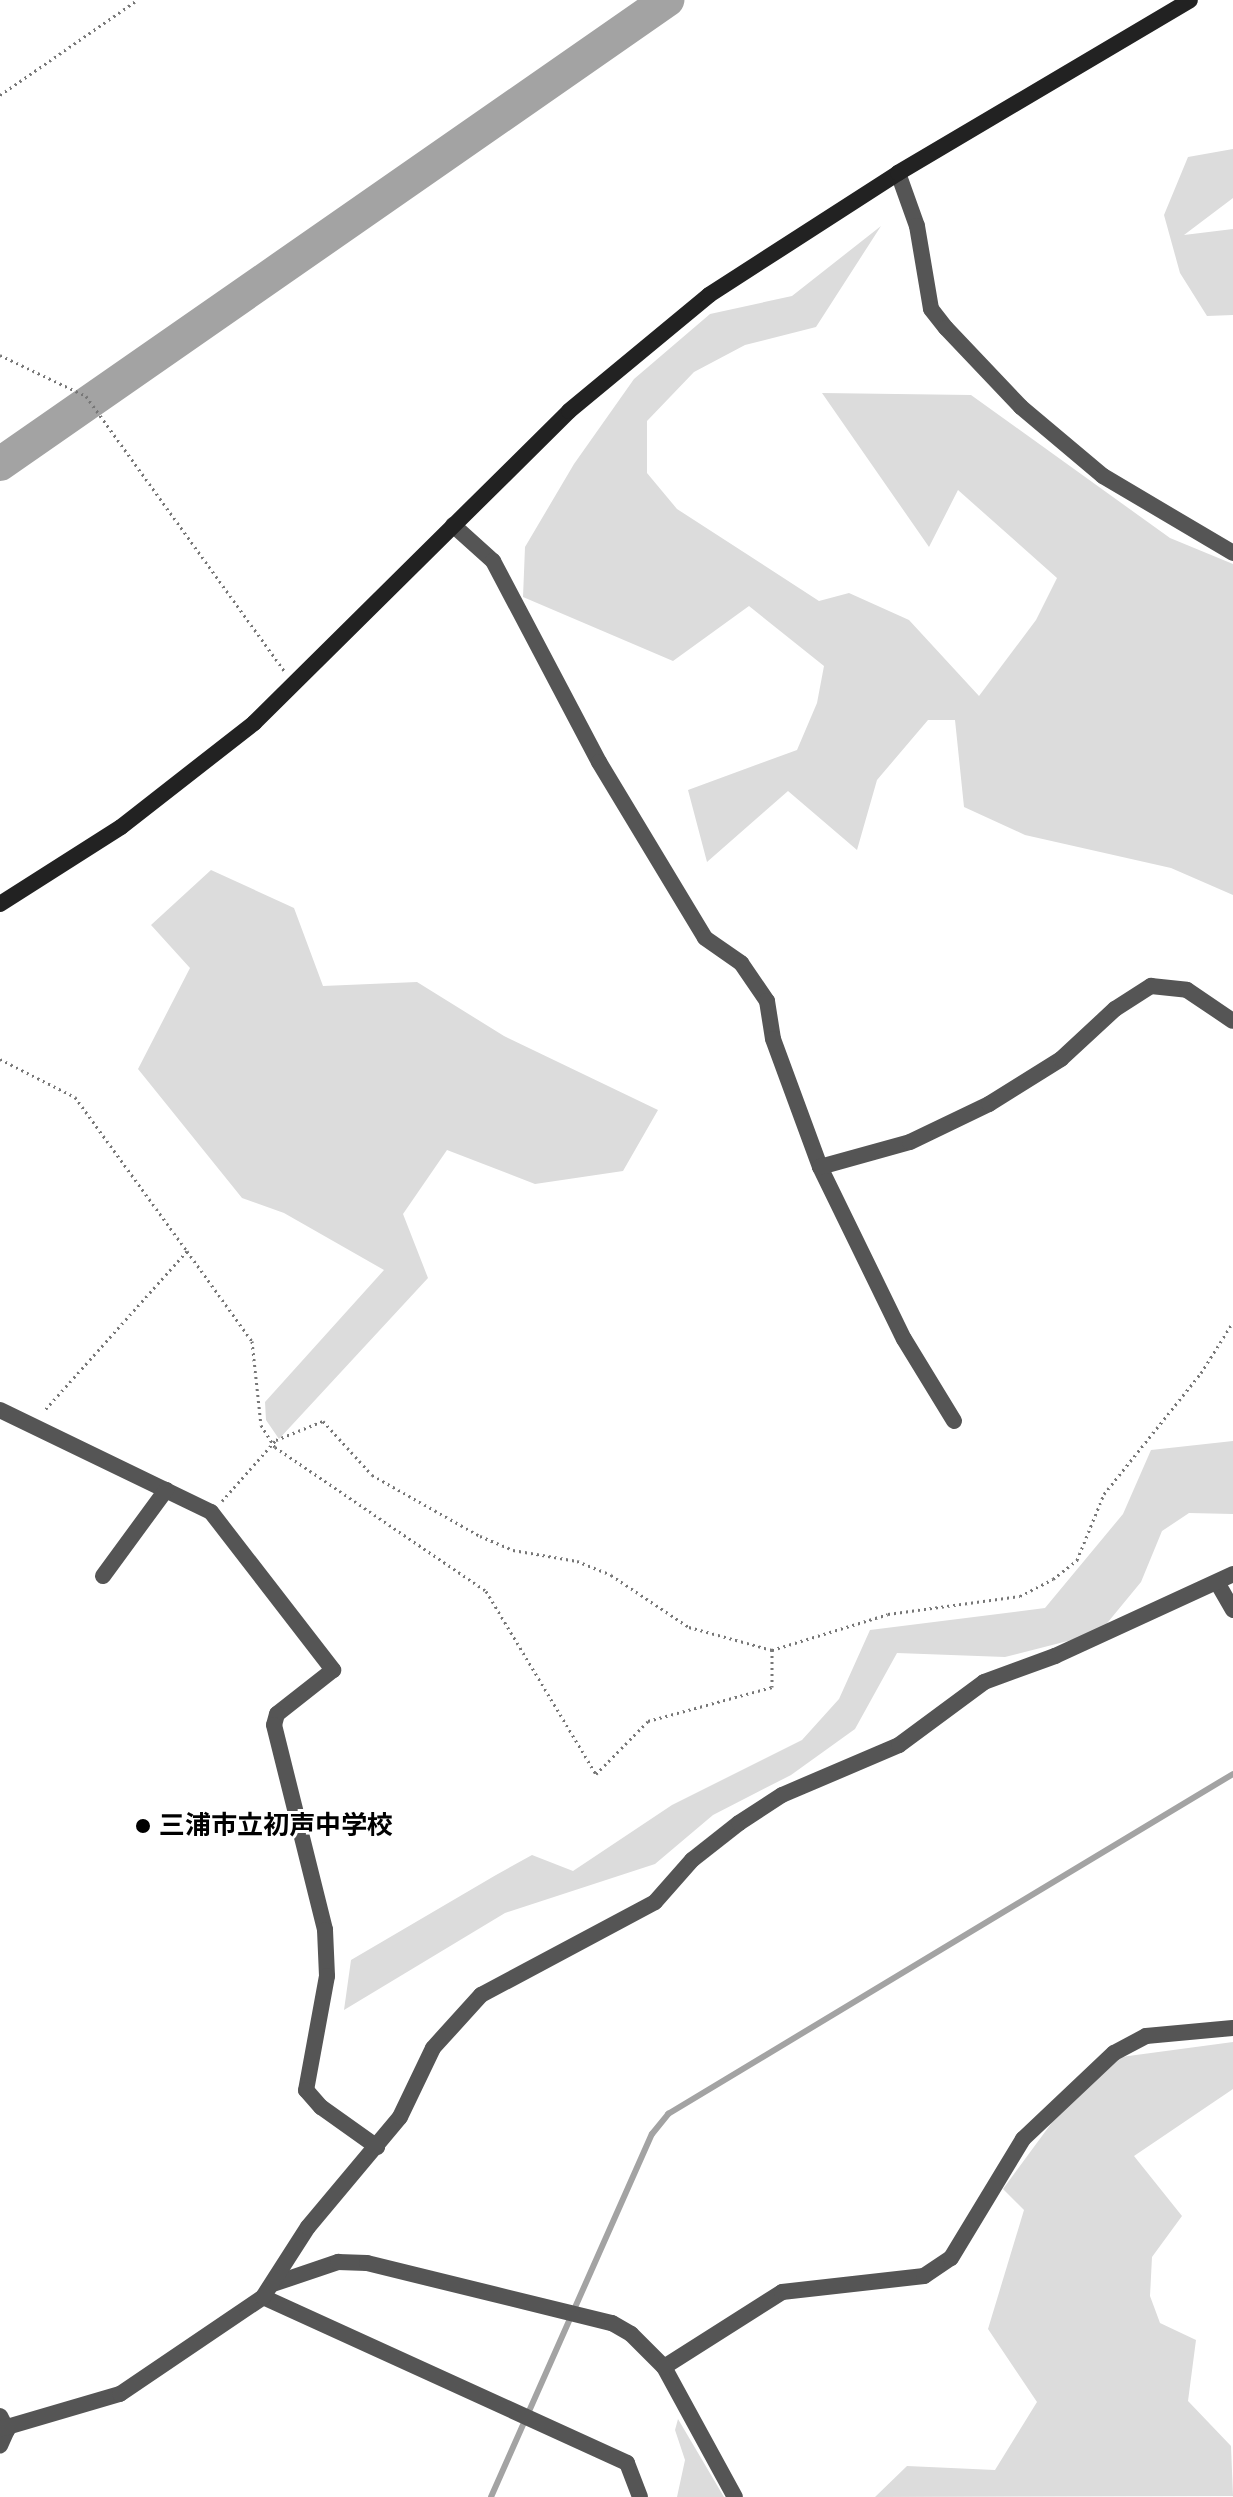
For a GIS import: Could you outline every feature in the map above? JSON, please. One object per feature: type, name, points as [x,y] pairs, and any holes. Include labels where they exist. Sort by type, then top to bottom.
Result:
[{"type":"street","points":[[0,904],[121,827],[187,778],[293,684],[569,411],[698,303],[898,173],[1190,0]]},
{"type":"street","points":[[898,173],[917,226],[931,309],[946,328],[1021,407],[1103,476],[1233,553]]},
{"type":"street","points":[[453,525],[493,561],[599,762],[705,938],[741,963],[767,1001],[773,1039],[820,1167],[904,1339],[954,1421]]},
{"type":"street","points":[[820,1167],[910,1142],[989,1104],[1061,1059],[1115,1009],[1151,986],[1187,990],[1233,1021]]},
{"type":"street","points":[[0,1410],[211,1512],[333,1670],[277,1714],[274,1725],[325,1930],[327,1976],[306,2090],[321,2107],[377,2147]]},
{"type":"street","points":[[103,1576],[166,1490]]},
{"type":"street","points":[[268,2291],[308,2227],[400,2117],[433,2048],[481,1995],[655,1902],[692,1860],[739,1823],[782,1795],[899,1745],[984,1682],[1218,1584],[1233,1574]]},
{"type":"street","points":[[1218,1584],[1233,1610]]},
{"type":"street","points":[[664,2367],[782,2292],[924,2276],[951,2258],[1023,2139],[1114,2053],[1146,2036],[1233,2028]]},
{"type":"street","points":[[2,2430],[120,2394],[268,2291],[338,2262],[367,2263],[586,2315],[631,2334],[664,2367],[735,2497]]},
{"type":"street","points":[[268,2291],[627,2463],[640,2497]]},
{"type":"path","points":[[0,95],[137,0]]},
{"type":"path","points":[[0,355],[86,396],[293,684]]},
{"type":"path","points":[[0,1059],[75,1097],[252,1341],[261,1425],[275,1447],[486,1591],[596,1774],[648,1721],[772,1687],[772,1650]]},
{"type":"path","points":[[31,1426],[187,1251]]},
{"type":"path","points":[[211,1512],[275,1447],[276,1440],[323,1421],[372,1475],[480,1536],[513,1550],[577,1561],[611,1575],[689,1627],[772,1650],[888,1614],[1020,1596],[1053,1579],[1077,1560],[1104,1494],[1201,1373],[1233,1322]]},
{"type":"shaded area","points":[[1233,149],[1233,198],[1184,235],[1233,229],[1233,315],[1207,316],[1180,273],[1164,215],[1188,157]]},
{"type":"shaded area","points":[[881,226],[816,327],[745,345],[694,372],[647,421],[647,473],[677,509],[819,601],[849,593],[909,620],[979,696],[1036,620],[1057,578],[958,490],[929,547],[822,393],[971,395],[1170,538],[1233,564],[1233,895],[1171,868],[1025,835],[964,807],[955,720],[928,720],[877,780],[857,850],[788,791],[707,862],[688,790],[797,750],[817,703],[824,666],[749,606],[673,661],[523,597],[525,547],[574,464],[634,379],[710,314],[792,296]]},
{"type":"shaded area","points":[[211,870],[294,908],[323,986],[417,982],[504,1036],[658,1110],[623,1171],[535,1184],[447,1150],[403,1214],[428,1278],[279,1439],[266,1420],[265,1402],[384,1270],[284,1213],[242,1198],[138,1069],[190,968],[151,925]]},
{"type":"shaded area","points":[[1233,1441],[1233,1514],[1189,1513],[1162,1531],[1141,1582],[1099,1633],[1005,1657],[897,1653],[855,1729],[791,1775],[713,1815],[655,1864],[505,1913],[344,2010],[351,1960],[532,1855],[573,1871],[672,1805],[802,1740],[839,1699],[870,1630],[1045,1608],[1123,1514],[1151,1450]]},
{"type":"shaded area","points":[[1233,2042],[1233,2089],[1134,2156],[1182,2216],[1152,2257],[1150,2296],[1160,2323],[1196,2340],[1188,2401],[1231,2446],[1233,2496],[875,2497],[907,2466],[995,2470],[1037,2402],[988,2329],[1024,2210],[1003,2189],[1056,2117],[1121,2057]]},
{"type":"shaded area","points":[[678,2419],[724,2497],[677,2497],[685,2460],[675,2430]]},
{"type":"waterway","points":[[0,464],[667,0]]},
{"type":"waterway","points":[[491,2497],[652,2134],[668,2114],[1233,1774]]},
{"type":"place","name":"三浦市立初声中学校","points":[[143,1826]]}]
